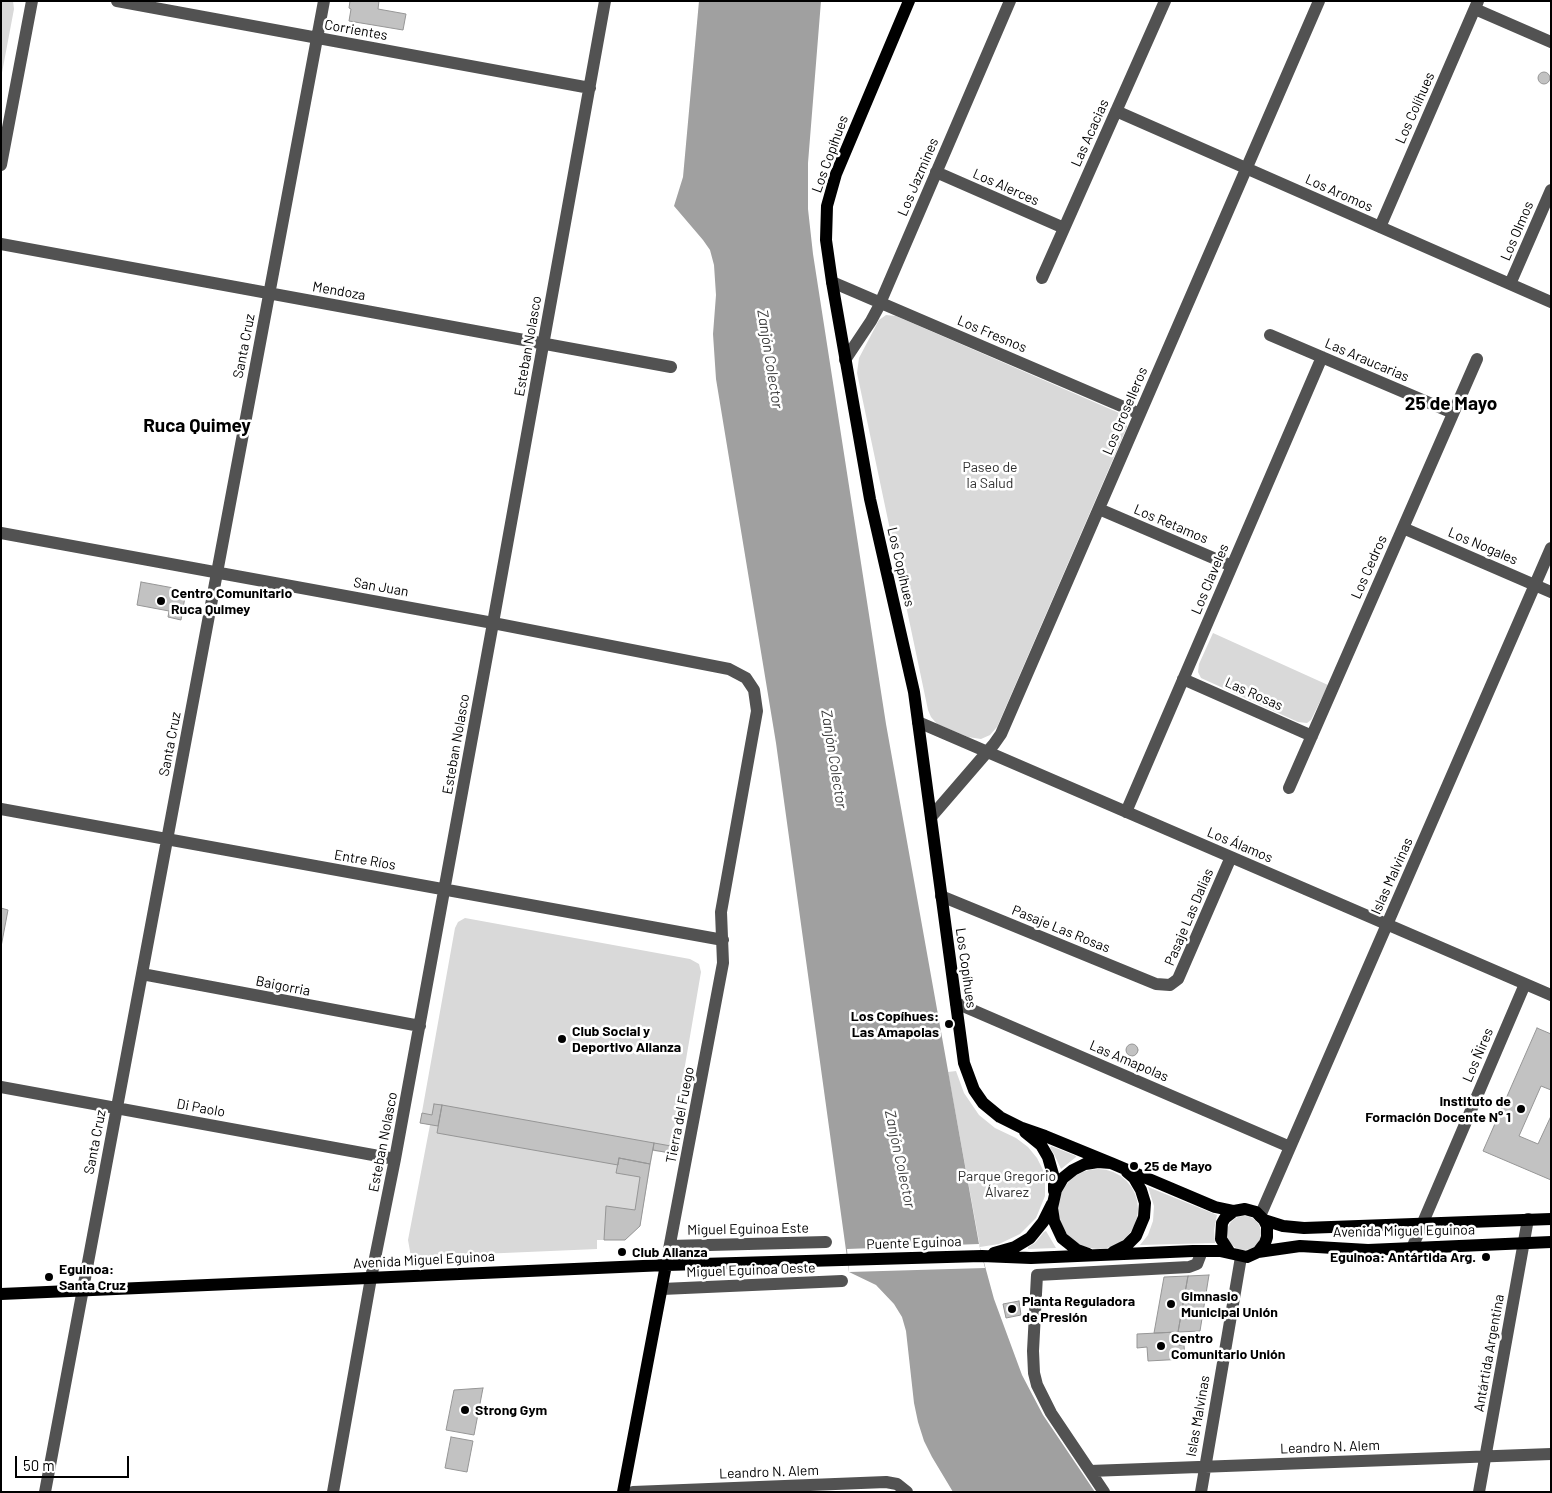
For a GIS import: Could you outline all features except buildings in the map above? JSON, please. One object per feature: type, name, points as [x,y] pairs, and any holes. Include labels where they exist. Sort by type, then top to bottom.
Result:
[{"type":"main road","name":"Los Copíhues","points":[[909,1],[832,185],[827,206],[827,251],[870,499],[911,679],[964,1063],[974,1090],[983,1103],[994,1113],[1022,1128],[1115,1165]]},
{"type":"main road","name":"Los Copíhues","points":[[1022,1128],[1036,1140],[1048,1157],[1054,1178],[1053,1199]]},
{"type":"main road","name":"Avenida Miguel Eguinoa","points":[[982,1256],[1009,1249],[1026,1241],[1043,1222],[1063,1178],[1079,1166],[1092,1163],[1115,1165],[1215,1206],[1234,1211],[1251,1210],[1262,1218],[1283,1226],[1297,1228],[1551,1218]]},
{"type":"main road","name":"Avenida Miguel Eguinoa","points":[[1053,1199],[1054,1221],[1062,1238],[1077,1250],[1098,1255],[1115,1252],[1127,1246],[1136,1236],[1144,1217],[1145,1203],[1141,1190],[1134,1178],[1115,1165]]},
{"type":"main road","points":[[1234,1211],[1225,1218],[1220,1228],[1221,1239],[1226,1249],[1236,1255]]},
{"type":"main road","points":[[1258,1252],[1267,1237],[1266,1226],[1262,1218]]},
{"type":"main road","name":"Avenida Miguel Eguinoa","points":[[982,1256],[1024,1258],[1202,1250],[1247,1257],[1258,1252],[1308,1246],[1351,1250],[1551,1242]]},
{"type":"main road","name":"Puente Eguinoa","points":[[848,1260],[982,1256]]},
{"type":"main road","name":"Avenida Miguel Eguinoa","points":[[1,1294],[666,1265],[848,1260]]},
{"type":"main road","name":"Tierra del Fuego","points":[[623,1492],[666,1265]]},
{"type":"street","points":[[1,166],[32,1]]},
{"type":"street","name":"Corrientes","points":[[117,1],[590,88]]},
{"type":"street","name":"Santa Cruz","points":[[45,1492],[324,1]]},
{"type":"street","name":"Esteban Nolasco","points":[[334,1492],[371,1278],[445,890],[605,1]]},
{"type":"street","name":"Los Jazmines","points":[[845,360],[871,321],[880,303],[1010,1]]},
{"type":"street","name":"Las Acacias","points":[[1042,278],[1164,1]]},
{"type":"street","name":"Los Groselleros","points":[[931,817],[987,752],[1003,728],[1319,1]]},
{"type":"street","points":[[1476,5],[1551,42]]},
{"type":"street","name":"Los Colíhues","points":[[1380,227],[1476,5]]},
{"type":"street","name":"Los Aromos","points":[[1116,112],[1551,302]]},
{"type":"street","name":"Los Alerces","points":[[936,172],[1064,228]]},
{"type":"street","name":"Los Olmos","points":[[1510,284],[1551,190]]},
{"type":"street","name":"Mendoza","points":[[1,244],[671,367]]},
{"type":"street","name":"Los Fresnos","points":[[832,282],[1140,414]]},
{"type":"street","name":"Las Araucarias","points":[[1270,335],[1453,413]]},
{"type":"street","name":"Los Claveles","points":[[1126,812],[1322,357]]},
{"type":"street","name":"Los Cedros","points":[[1289,788],[1477,358]]},
{"type":"street","name":"Los Retamos","points":[[1099,509],[1232,566]]},
{"type":"street","name":"Los Nogales","points":[[1403,528],[1551,592]]},
{"type":"street","name":"San Juan","points":[[1,533],[493,623],[729,669],[741,674],[751,684]]},
{"type":"street","name":"Islas Malvinas","points":[[1262,1218],[1290,1147],[1551,548]]},
{"type":"street","name":"Las Rosas","points":[[1183,679],[1312,736]]},
{"type":"street","name":"Tierra del Fuego","points":[[666,1265],[722,971],[724,956],[722,912],[756,718],[757,704],[751,684]]},
{"type":"street","name":"Los Álamos","points":[[918,722],[1551,995]]},
{"type":"street","name":"Entre Ríos","points":[[1,809],[723,940]]},
{"type":"street","name":"Pasaje Las Dalias","points":[[1170,986],[1178,979],[1231,857]]},
{"type":"street","name":"Pasaje Las Rosas","points":[[942,896],[1156,984],[1170,986]]},
{"type":"street","name":"Baigorria","points":[[142,974],[420,1026]]},
{"type":"street","name":"Los Ñires","points":[[1412,1248],[1525,984]]},
{"type":"street","name":"Las Amapolas","points":[[956,1003],[1290,1147]]},
{"type":"street","name":"Di Paolo","points":[[1,1087],[395,1159]]},
{"type":"street","name":"Antártida Argentina","points":[[1478,1492],[1528,1220]]},
{"type":"street","name":"Miguel Eguinoa Este","points":[[670,1246],[826,1242]]},
{"type":"street","points":[[1104,1492],[1050,1413],[1036,1379],[1032,1351],[1037,1276],[1192,1267],[1198,1263],[1202,1250]]},
{"type":"street","name":"Islas Malvinas","points":[[1201,1492],[1236,1255]]},
{"type":"street","name":"Miguel Eguinoa Oeste","points":[[662,1289],[842,1281]]},
{"type":"street","name":"Leandro N. Alem","points":[[1090,1471],[1551,1454]]},
{"type":"street","name":"Leandro N. Alem","points":[[633,1492],[886,1482],[897,1484],[906,1491]]},
{"type":"green space","points":[[1,1],[13,1],[14,9],[1,78]]},
{"type":"green space","name":"Paseo de la Salud","points":[[886,315],[896,316],[1117,412],[1124,416],[1127,423],[1127,427],[997,727],[990,735],[981,739],[968,737],[937,724],[928,710],[857,373],[859,358],[879,320]]},
{"type":"green space","points":[[1213,633],[1328,685],[1311,720],[1307,723],[1298,722],[1201,678],[1198,672],[1199,664]]},
{"type":"green space","name":"Club Social y Deportivo Alianza","points":[[465,918],[690,959],[699,964],[701,972],[670,1153],[653,1151],[640,1226],[625,1240],[597,1240],[597,1249],[411,1257],[408,1240],[430,1125],[420,1123],[455,928],[458,922]]},
{"type":"green space","name":"Parque Gregorio Álvarez","points":[[956,1071],[964,1093],[979,1115],[995,1128],[1016,1138],[1028,1147],[1037,1158],[1043,1170],[1045,1196],[1036,1218],[1020,1234],[999,1244],[980,1247],[948,1072]]},
{"type":"green space","name":"Parque Gregorio Álvarez","points":[[1051,1146],[1076,1157],[1061,1169],[1050,1148]]},
{"type":"green space","name":"Parque Gregorio Álvarez","points":[[1098,1169],[1113,1172],[1126,1181],[1135,1194],[1138,1209],[1135,1224],[1126,1237],[1113,1246],[1098,1249],[1083,1246],[1070,1237],[1061,1224],[1058,1209],[1061,1194],[1070,1181],[1083,1172]]},
{"type":"green space","points":[[1148,1187],[1217,1215],[1214,1230],[1215,1243],[1140,1245],[1148,1235],[1153,1221],[1154,1206]]},
{"type":"green space","points":[[1244,1216],[1256,1221],[1261,1233],[1256,1245],[1244,1250],[1232,1245],[1227,1233],[1232,1221]]},
{"type":"green space","name":"Parque Gregorio Álvarez","points":[[1046,1231],[1056,1248],[1028,1249],[1028,1247],[1035,1243]]},
{"type":"water","name":"Zanjón Colector","points":[[699,1],[821,1],[808,163],[808,209],[813,254],[886,724],[979,1244],[994,1299],[1022,1375],[1043,1415],[1095,1492],[953,1492],[924,1441],[918,1422],[906,1331],[902,1317],[894,1304],[876,1285],[849,1272],[776,743],[716,379],[713,334],[716,295],[714,265],[710,250],[674,206],[683,177]]},
{"type":"pier","points":[[979,1244],[985,1268],[849,1272],[847,1249]]},
{"type":"place","name":"Centro Comunitario Ruca Quimey","points":[[161,601]]},
{"type":"place","name":"Los Copíhues: Las Amapolas","points":[[949,1024]]},
{"type":"place","name":"Club Social y Deportivo Alianza","points":[[562,1039]]},
{"type":"place","name":"Instituto de Formación Docente N° 1","points":[[1521,1109]]},
{"type":"place","name":"25 de Mayo","points":[[1134,1166]]},
{"type":"place","name":"Club Alianza","points":[[622,1252]]},
{"type":"place","name":"Eguinoa: Antártida Arg.","points":[[1486,1257]]},
{"type":"place","name":"Eguinoa: Santa Cruz","points":[[49,1277]]},
{"type":"place","name":"Gimnasio Municipal Unión","points":[[1171,1304]]},
{"type":"place","name":"Planta Reguladora de Presión","points":[[1012,1309]]},
{"type":"place","name":"Centro Comunitario Unión","points":[[1161,1346]]},
{"type":"place","name":"Strong Gym","points":[[465,1410]]},
{"type":"district","name":"25 de Mayo","points":[[1451,404]]},
{"type":"district","name":"Ruca Quimey","points":[[197,426]]}]
